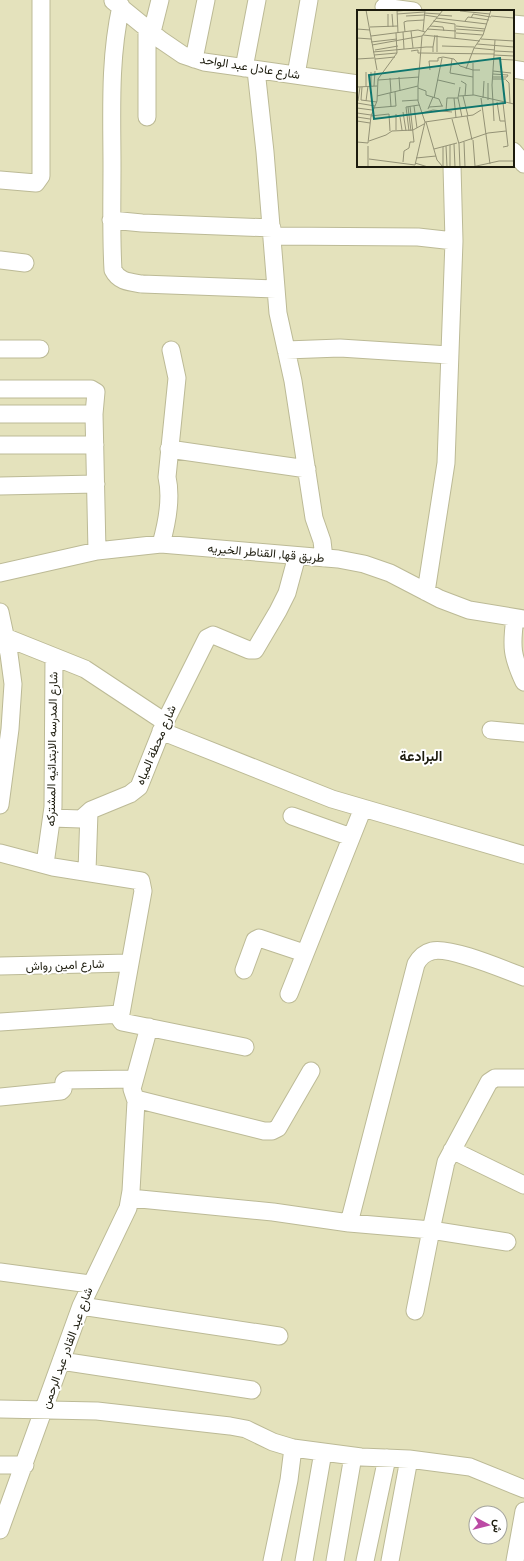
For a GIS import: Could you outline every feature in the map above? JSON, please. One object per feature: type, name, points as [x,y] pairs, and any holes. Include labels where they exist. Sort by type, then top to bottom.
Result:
[{"type":"street","points":[[0,180],[30,184],[36,183],[41,176],[41,0]]},
{"type":"street","points":[[147,117],[149,30],[160,0]]},
{"type":"street","points":[[194,58],[206,0]]},
{"type":"street","points":[[257,0],[250,69],[263,129],[278,313],[308,469],[314,518],[322,541],[324,558]]},
{"type":"street","points":[[296,75],[309,0]]},
{"type":"street","points":[[117,3],[110,95],[111,220],[113,270],[116,276],[124,281],[142,284],[276,289]]},
{"type":"street","name":"شارع عادل عبد الواحد","points":[[117,3],[149,30],[183,55],[204,62],[357,84]]},
{"type":"street","points":[[385,6],[407,10]]},
{"type":"street","points":[[514,24],[524,25]]},
{"type":"street","points":[[514,69],[524,71]]},
{"type":"street","points":[[514,152],[524,164]]},
{"type":"street","points":[[426,592],[446,463],[454,241],[452,167]]},
{"type":"street","points":[[111,220],[272,232],[418,236],[454,241]]},
{"type":"street","points":[[0,260],[25,263]]},
{"type":"street","points":[[286,350],[340,348],[450,354]]},
{"type":"street","points":[[0,349],[40,349]]},
{"type":"street","points":[[161,544],[168,519],[168,485],[166,477],[177,378],[171,350]]},
{"type":"street","points":[[0,389],[91,389],[96,394],[94,414],[97,551]]},
{"type":"street","points":[[0,414],[94,414]]},
{"type":"street","points":[[0,446],[95,446]]},
{"type":"street","points":[[169,449],[308,469]]},
{"type":"street","points":[[0,486],[96,484]]},
{"type":"street","name":"طريق قها, القناطر الخيريه","points":[[0,573],[97,551],[161,544],[324,558],[378,568],[403,579],[426,592],[469,610],[519,619]]},
{"type":"street","name":"شارع محطة المياه","points":[[52,818],[77,820],[84,818],[89,812],[130,794],[139,787],[163,726],[207,638],[213,636],[249,650],[255,650],[287,593],[297,556]]},
{"type":"street","points":[[0,612],[12,669],[12,699],[0,800]]},
{"type":"street","points":[[519,619],[513,652],[515,662],[524,682]]},
{"type":"street","points":[[5,637],[94,674],[163,726],[304,788],[363,808],[524,855]]},
{"type":"street","name":"شارع المدرسه الابتدائيه المشتركه","points":[[45,864],[52,818],[54,657]]},
{"type":"street","points":[[491,730],[524,733]]},
{"type":"street","points":[[289,994],[304,953],[363,808]]},
{"type":"street","points":[[87,872],[89,812]]},
{"type":"street","points":[[292,816],[351,837]]},
{"type":"street","points":[[0,853],[54,867],[138,879],[143,884],[120,1019],[122,1022],[244,1047]]},
{"type":"street","points":[[244,970],[255,940],[259,938],[304,953]]},
{"type":"street","points":[[349,1223],[416,964],[422,955],[433,950],[456,953],[524,977]]},
{"type":"street","name":"شارع امين رواش","points":[[0,966],[129,963]]},
{"type":"street","points":[[0,1022],[120,1014]]},
{"type":"street","name":"شارع عبد القادر عبد الرحمن","points":[[0,1530],[45,1410],[81,1306],[90,1284],[124,1217],[130,1198],[136,1099],[132,1092],[134,1079],[149,1027]]},
{"type":"street","points":[[136,1099],[272,1132],[278,1128],[311,1071]]},
{"type":"street","points":[[415,1311],[442,1174],[452,1150],[489,1082],[495,1078],[524,1078]]},
{"type":"street","points":[[0,1096],[61,1091],[64,1089],[64,1082],[66,1080],[134,1079]]},
{"type":"street","points":[[452,1150],[524,1185]]},
{"type":"street","points":[[130,1198],[273,1212],[349,1223],[453,1232],[507,1242]]},
{"type":"street","points":[[0,1272],[90,1284]]},
{"type":"street","points":[[81,1306],[278,1336]]},
{"type":"street","points":[[61,1361],[252,1390]]},
{"type":"street","points":[[0,1409],[97,1411],[230,1426],[246,1429],[272,1442],[293,1448],[353,1456],[409,1459],[470,1467],[524,1489]]},
{"type":"street","points":[[272,1561],[289,1480],[293,1448]]},
{"type":"street","points":[[304,1561],[323,1452]]},
{"type":"street","points":[[335,1561],[353,1456]]},
{"type":"street","points":[[365,1561],[387,1458]]},
{"type":"street","points":[[390,1561],[409,1459]]},
{"type":"street","points":[[0,1465],[24,1465]]},
{"type":"street","points":[[515,1561],[524,1511]]},
{"type":"district","name":"البرادعة","points":[[421,756]]}]
